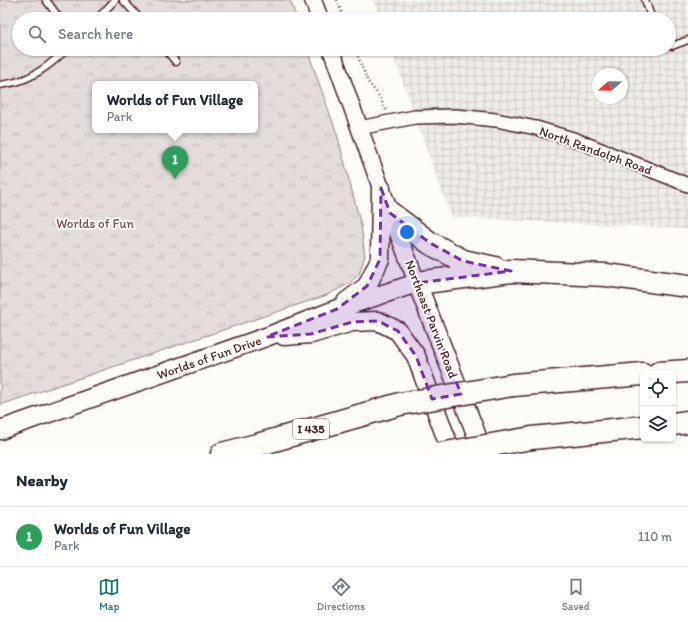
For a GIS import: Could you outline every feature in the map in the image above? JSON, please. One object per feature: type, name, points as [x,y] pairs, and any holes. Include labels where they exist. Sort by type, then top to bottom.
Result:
[{"type":"highway","points":[[390,212],[430,243],[463,260],[511,271]]},
{"type":"highway","points":[[417,283],[511,271],[606,274],[688,286]]},
{"type":"highway","points":[[676,371],[688,370]]},
{"type":"highway","name":"I 435","points":[[222,454],[400,404],[513,385],[640,374]]},
{"type":"highway","points":[[676,424],[688,422]]},
{"type":"highway","points":[[440,454],[532,438],[640,427]]},
{"type":"main road","points":[[336,309],[367,286],[380,259],[381,188]]},
{"type":"main road","name":"Worlds of Fun Drive","points":[[0,430],[266,337],[336,309],[417,283]]},
{"type":"main road","name":"Northeast Parvin Road","points":[[417,283],[484,454]]},
{"type":"main road","points":[[266,337],[310,334],[352,322],[378,321],[398,331],[416,356],[452,454]]},
{"type":"street","points":[[313,0],[317,12]]},
{"type":"street","name":"Northeast Parvin Road","points":[[333,56],[417,283]]},
{"type":"street","name":"North Randolph Road","points":[[359,128],[415,117],[455,116],[496,120],[536,128],[576,140],[688,184]]},
{"type":"lane","points":[[46,0],[55,12]]},
{"type":"lane","points":[[104,12],[115,0]]},
{"type":"lane","points":[[123,0],[134,12]]},
{"type":"lane","points":[[645,0],[649,12]]},
{"type":"lane","points":[[676,44],[688,40]]},
{"type":"lane","points":[[0,85],[20,81],[37,73],[60,56]]},
{"type":"lane","points":[[171,56],[176,62]]},
{"type":"path","points":[[337,0],[341,12]]},
{"type":"path","points":[[358,56],[368,82],[384,105],[391,122]]},
{"type":"highlighted area","points":[[381,188],[390,213],[430,243],[463,261],[511,271],[417,283],[461,394],[432,399],[416,356],[398,331],[378,321],[352,322],[311,334],[266,337],[337,309],[367,286],[380,259]]},
{"type":"shaded area","points":[[373,0],[688,0],[688,229],[451,217],[394,56],[676,56],[676,12],[377,12]]},
{"type":"green space","name":"Worlds of Fun","points":[[0,0],[290,0],[294,12],[12,12],[12,56],[309,56],[337,134],[361,225],[365,256],[359,274],[350,283],[327,295],[0,405]]},
{"type":"place","name":"Worlds of Fun Village","points":[[175,179]]}]
